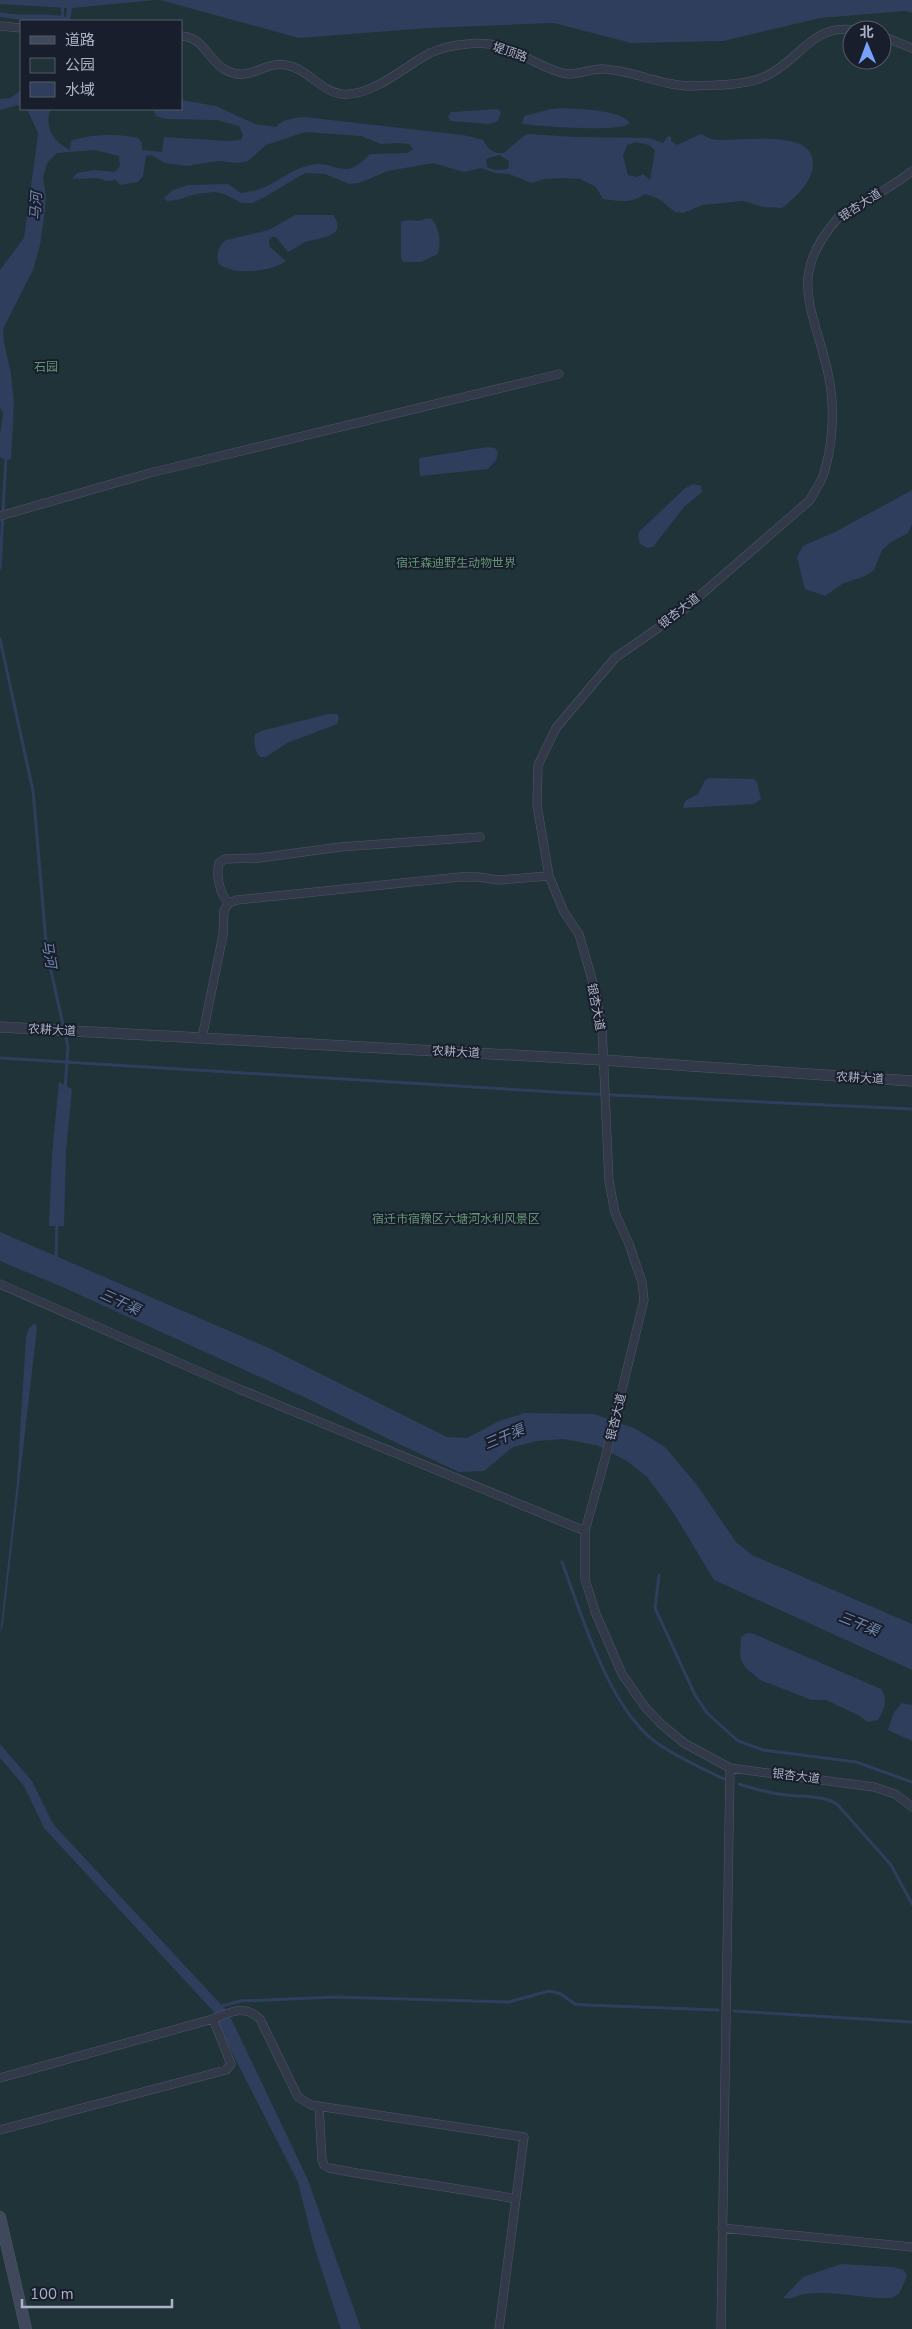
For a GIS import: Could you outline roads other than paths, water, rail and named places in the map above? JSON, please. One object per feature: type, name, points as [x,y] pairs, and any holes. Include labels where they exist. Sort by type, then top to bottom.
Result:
[{"type":"main road","points":[[0,2217],[26,2329]]},
{"type":"main road","points":[[0,2244],[20,2329]]},
{"type":"street","points":[[0,26],[20,28]]},
{"type":"street","name":"堤顶路","points":[[182,36],[198,41],[214,62],[233,74],[255,73],[266,68],[286,65],[330,91],[343,94],[370,88],[384,82],[432,53],[468,44],[493,44],[512,50],[559,72],[570,74],[602,69],[661,84],[690,86],[745,82],[764,77],[783,67],[817,36],[842,29]]},
{"type":"street","points":[[892,40],[912,48]]},
{"type":"street","name":"银杏大道","points":[[912,171],[861,204],[840,215],[823,238],[812,258],[807,276],[807,297],[829,377],[832,411],[830,439],[823,476],[810,500],[681,612],[615,658],[556,728],[544,749],[538,764],[537,805],[549,876],[564,912],[579,934],[594,990],[602,1028],[609,1181],[615,1213],[629,1244],[642,1282],[644,1300],[622,1395],[585,1532],[585,1579],[596,1614],[622,1674],[645,1707],[661,1724],[684,1743],[730,1768],[874,1788],[895,1794],[912,1808]]},
{"type":"street","points":[[0,516],[150,473],[559,374]]},
{"type":"street","points":[[229,903],[224,898],[217,871],[219,863],[225,859],[259,858],[340,848],[480,837]]},
{"type":"street","points":[[202,1038],[223,935],[224,910],[229,903],[247,899],[460,877],[478,876],[499,880],[549,876]]},
{"type":"street","name":"农耕大道","points":[[0,1027],[603,1060],[912,1081]]},
{"type":"street","points":[[0,1284],[239,1389],[585,1532]]},
{"type":"street","points":[[721,2329],[730,1768]]},
{"type":"street","points":[[0,2078],[213,2019],[236,2010],[252,2012],[260,2019],[298,2097],[311,2105],[524,2137],[499,2329]]},
{"type":"street","points":[[0,2130],[226,2070],[229,2068],[230,2060],[213,2019]]},
{"type":"street","points":[[319,2106],[324,2166],[381,2178],[461,2188],[515,2199]]},
{"type":"street","points":[[722,2228],[912,2247]]},
{"type":"water","points":[[0,0],[156,0],[72,8],[70,20],[22,20],[0,17],[0,12],[66,17],[67,8],[0,4]]},
{"type":"water","points":[[160,0],[912,0],[912,13],[905,11],[820,18],[723,41],[631,43],[554,23],[429,28],[299,38]]},
{"type":"water","points":[[20,91],[20,106],[0,110],[0,99],[10,98]]},
{"type":"water","points":[[182,100],[216,106],[255,124],[276,127],[292,118],[304,117],[463,135],[483,140],[492,151],[497,153],[504,153],[525,135],[529,134],[649,138],[663,143],[668,136],[677,145],[701,134],[712,139],[723,140],[786,140],[799,144],[809,151],[813,162],[813,169],[803,188],[782,208],[764,207],[743,201],[703,205],[683,213],[675,212],[659,199],[645,194],[630,201],[603,199],[596,187],[580,179],[544,179],[532,183],[509,174],[495,173],[481,168],[464,172],[433,163],[388,171],[359,183],[349,184],[325,174],[305,173],[252,203],[242,203],[224,194],[215,192],[196,194],[177,200],[167,201],[164,198],[173,190],[188,185],[228,184],[241,193],[260,189],[310,165],[319,164],[346,169],[353,168],[370,154],[408,153],[413,149],[409,144],[381,144],[361,136],[305,132],[266,145],[248,161],[238,163],[218,161],[187,166],[165,163],[151,155],[146,156],[143,176],[138,182],[120,185],[116,180],[106,181],[98,178],[72,179],[77,173],[94,170],[115,172],[120,166],[119,156],[94,150],[57,153],[47,163],[43,178],[46,195],[45,211],[40,245],[33,270],[3,329],[14,404],[11,459],[6,461],[0,457],[3,413],[0,408],[0,270],[24,238],[38,133],[27,110],[51,110],[48,122],[49,128],[59,143],[70,150],[71,141],[104,135],[123,135],[138,138],[142,143],[142,150],[162,152],[164,137],[227,141],[241,140],[243,135],[239,126],[217,120],[165,119],[156,116],[153,110],[182,110]],"holes":[[[636,142],[649,145],[655,150],[650,180],[643,174],[637,177],[628,175],[623,156],[627,145]],[[499,155],[509,161],[508,169],[494,170],[487,167],[486,159]]]},
{"type":"water","points":[[564,108],[618,115],[630,123],[611,128],[522,124],[524,116],[551,109]]},
{"type":"water","points":[[498,109],[501,112],[498,121],[490,124],[451,121],[448,117],[451,112]]},
{"type":"water","points":[[295,215],[333,215],[338,228],[335,232],[324,238],[304,243],[288,252],[276,237],[272,237],[269,240],[270,247],[286,261],[272,268],[241,271],[232,270],[218,263],[219,250],[226,240],[269,230]]},
{"type":"water","points":[[426,218],[432,219],[438,231],[440,240],[438,254],[421,262],[404,262],[401,259],[401,223],[403,221],[423,220]]},
{"type":"water","points":[[488,447],[495,448],[498,453],[496,460],[488,469],[420,476],[419,458]]},
{"type":"water","points":[[693,484],[701,486],[702,492],[684,507],[653,547],[647,548],[640,544],[639,532],[684,489]]},
{"type":"water","points":[[912,490],[912,524],[908,533],[891,542],[882,550],[874,570],[865,576],[842,584],[825,596],[805,589],[797,557],[803,546],[837,531]]},
{"type":"water","points":[[329,714],[337,714],[339,718],[337,724],[287,743],[266,757],[258,755],[254,743],[255,734]]},
{"type":"water","points":[[710,778],[754,779],[757,782],[761,799],[754,804],[683,808],[685,801],[698,794],[705,780]]},
{"type":"water","points":[[59,1082],[72,1089],[66,1152],[64,1226],[49,1226],[52,1155]]},
{"type":"water","name":"三干渠","points":[[0,1232],[269,1348],[447,1437],[467,1438],[499,1421],[525,1413],[594,1414],[634,1428],[665,1447],[697,1485],[736,1542],[752,1555],[912,1624],[912,1670],[714,1580],[673,1512],[647,1477],[627,1461],[596,1445],[563,1439],[537,1441],[513,1447],[484,1471],[459,1472],[306,1398],[67,1289],[0,1261]]},
{"type":"water","points":[[35,1323],[37,1328],[3,1624],[0,1634],[17,1482],[26,1337],[29,1328]]},
{"type":"water","points":[[747,1633],[754,1634],[881,1689],[885,1701],[878,1720],[868,1722],[858,1715],[826,1700],[812,1700],[760,1680],[746,1668],[740,1655],[741,1637]]},
{"type":"water","points":[[902,1703],[912,1705],[912,1741],[888,1730],[894,1712]]},
{"type":"water","points":[[0,1744],[32,1781],[53,1824],[228,2012],[308,2180],[361,2329],[341,2329],[314,2246],[298,2182],[220,2029],[213,2011],[44,1828],[24,1786],[0,1758]]},
{"type":"water","points":[[841,2264],[893,2267],[904,2270],[907,2276],[899,2294],[891,2298],[816,2293],[783,2298],[803,2277]]},
{"type":"waterway","name":"马河","points":[[62,20],[63,0]]},
{"type":"waterway","name":"马河","points":[[0,568],[6,456]]},
{"type":"waterway","name":"马河","points":[[0,639],[33,791],[47,953],[68,1047],[65,1089]]},
{"type":"waterway","points":[[0,1058],[571,1093],[912,1109]]},
{"type":"waterway","name":"马河","points":[[56,1258],[57,1222]]},
{"type":"waterway","points":[[562,1562],[599,1660],[625,1708],[640,1728],[657,1743],[681,1758],[724,1779]]},
{"type":"waterway","points":[[659,1575],[655,1608],[695,1695],[707,1713],[738,1741],[763,1750],[856,1762],[912,1782]]},
{"type":"waterway","points":[[739,1784],[774,1793],[818,1798],[837,1804],[891,1865],[912,1904]]},
{"type":"waterway","points":[[222,2006],[240,2001],[336,1997],[509,2002],[549,1991],[561,1994],[575,2004],[718,2010]]},
{"type":"waterway","points":[[734,2011],[912,2022]]},
{"type":"park label","name":"石园","points":[[46,367]]},
{"type":"park label","name":"宿迁森迪野生动物世界","points":[[456,563]]},
{"type":"park label","name":"宿迁市宿豫区六塘河水利风景区","points":[[456,1219]]}]
